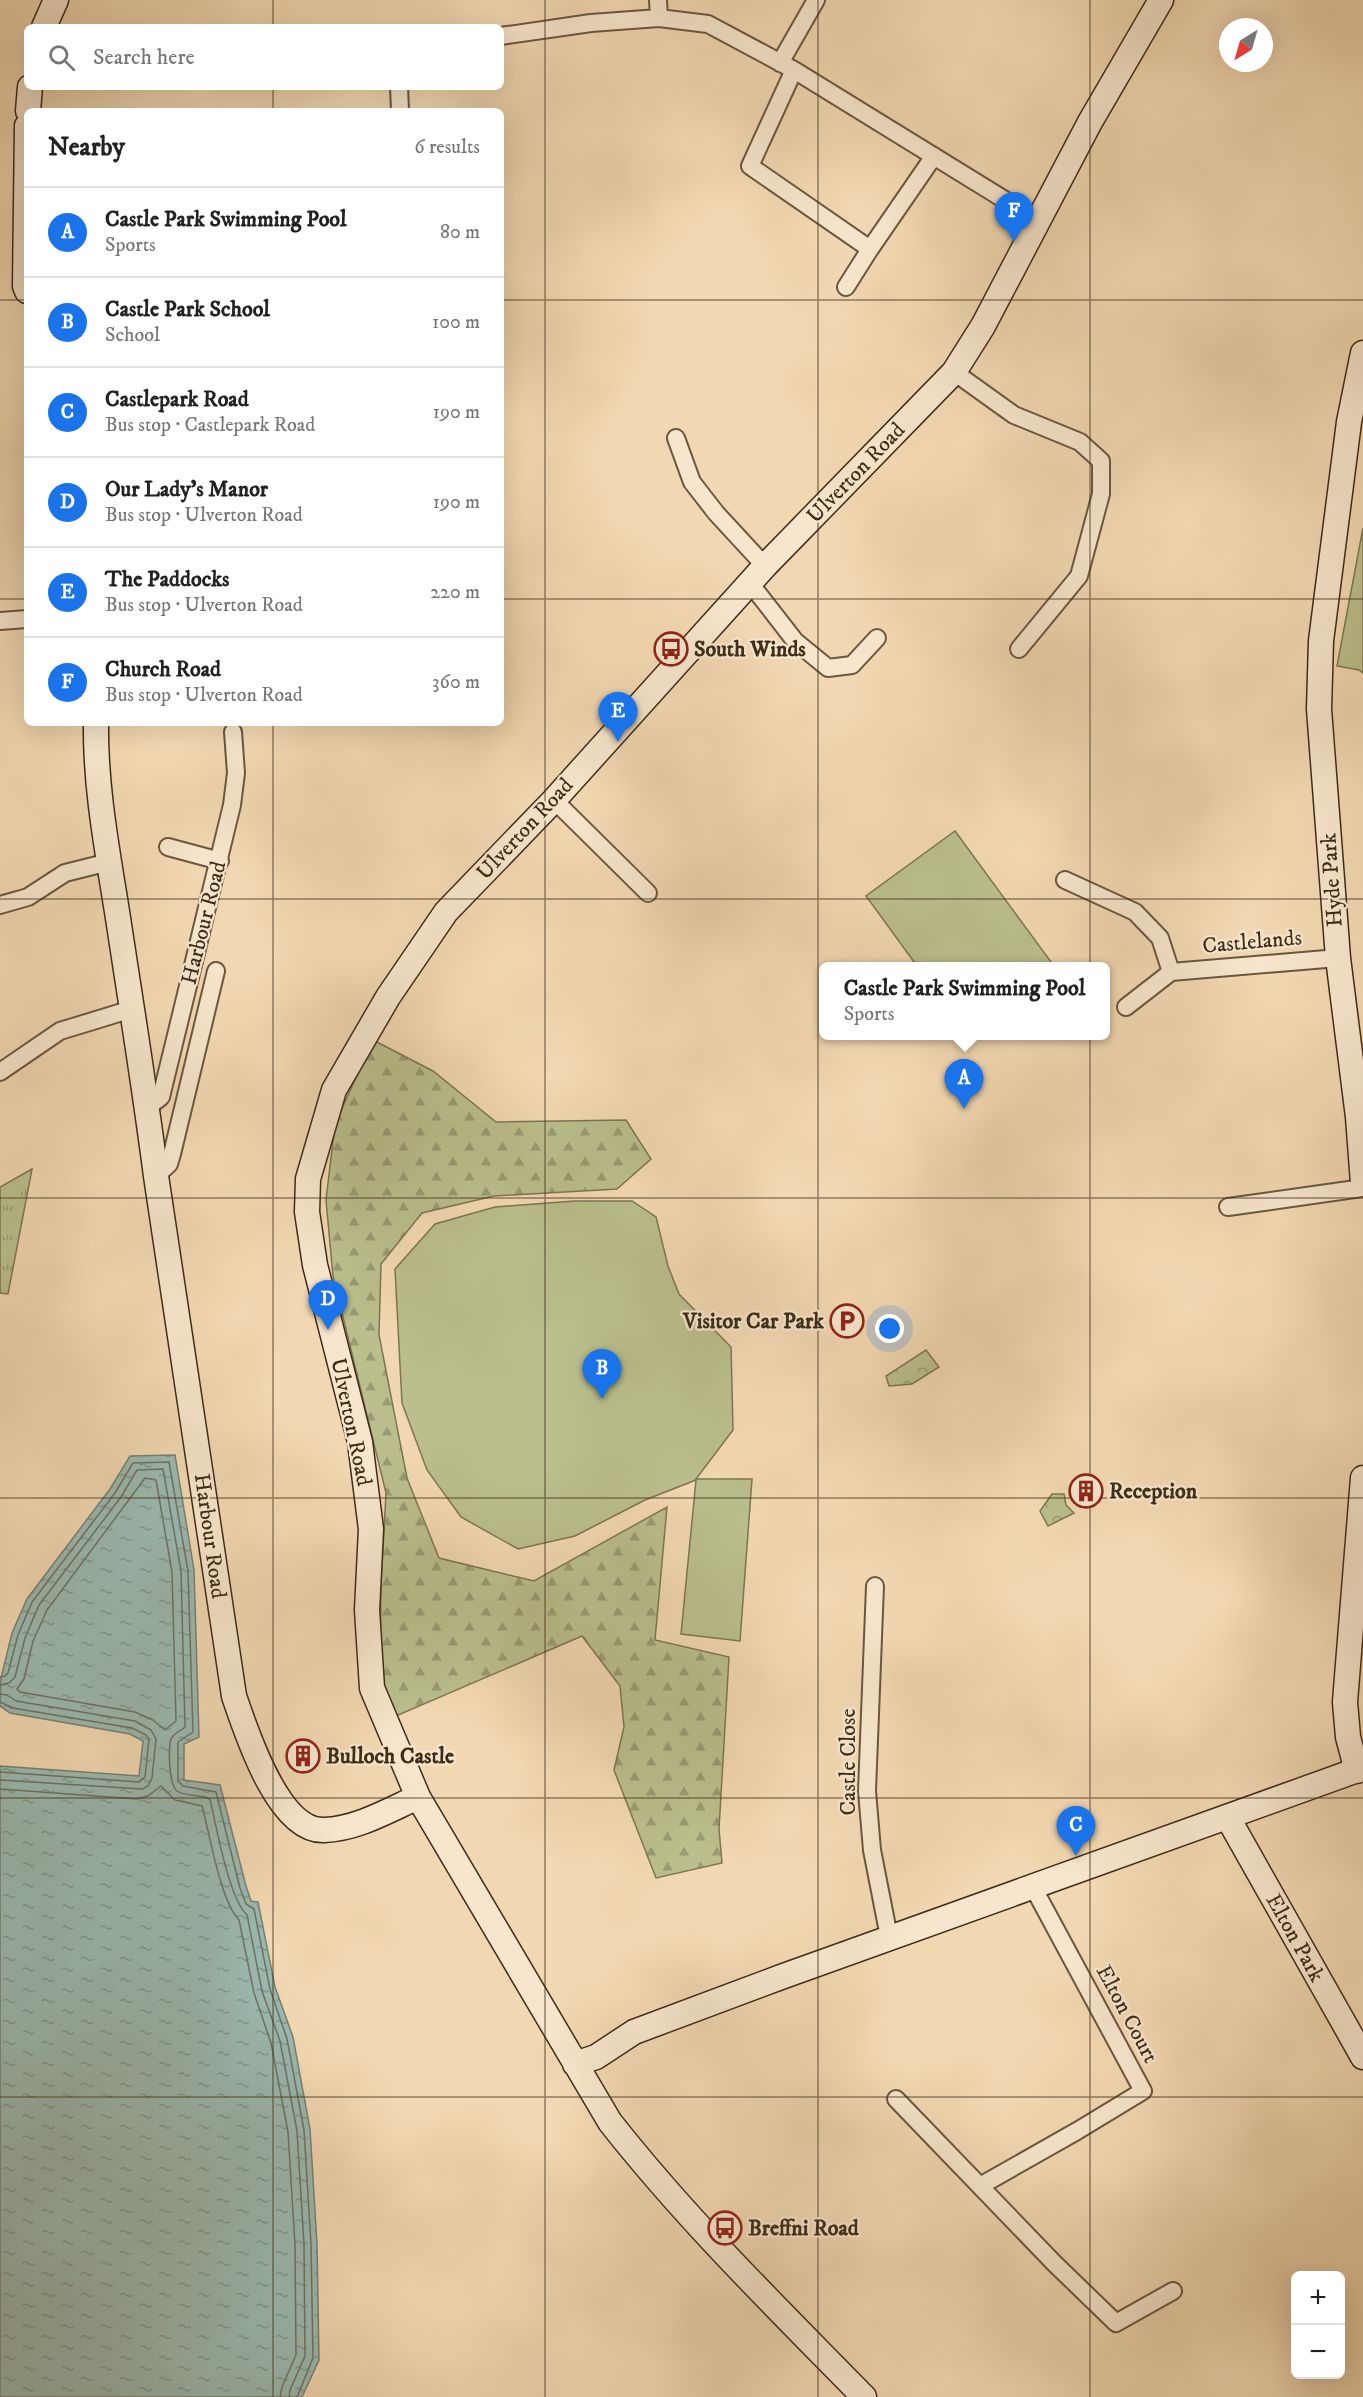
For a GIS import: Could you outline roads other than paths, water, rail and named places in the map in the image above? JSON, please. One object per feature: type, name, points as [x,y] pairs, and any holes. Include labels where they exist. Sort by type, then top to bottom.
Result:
[{"type":"street","points":[[45,24],[56,0]]},
{"type":"street","points":[[658,0],[659,18]]},
{"type":"street","points":[[816,0],[787,66],[750,166],[870,249]]},
{"type":"street","name":"Ulverton Road","points":[[418,1797],[372,1688],[367,1611],[371,1529],[360,1442],[315,1265],[307,1212],[308,1179],[334,1090],[388,997],[446,912],[554,800],[758,574],[954,372],[983,326],[1090,122],[1161,0]]},
{"type":"street","points":[[504,36],[591,23],[659,18],[708,24],[787,66],[1039,220]]},
{"type":"street","points":[[28,108],[30,90]]},
{"type":"street","points":[[399,90],[400,108]]},
{"type":"street","points":[[846,287],[934,156]]},
{"type":"street","name":"Hyde Park","points":[[1363,353],[1349,422],[1321,641],[1319,709],[1338,958],[1360,1117],[1363,1183]]},
{"type":"street","points":[[954,372],[1014,415],[1080,442],[1101,461],[1101,494],[1079,576],[1019,649]]},
{"type":"street","points":[[676,438],[692,482],[758,574],[795,641],[828,668],[852,665],[877,638]]},
{"type":"street","points":[[0,621],[24,619]]},
{"type":"street","name":"Harbour Road","points":[[96,726],[96,749],[109,862],[148,1107],[156,1176],[234,1696],[255,1759],[291,1817],[307,1826],[322,1831],[362,1822],[418,1797]]},
{"type":"street","name":"Harbour Road","points":[[148,1107],[161,1097],[220,861],[232,806],[236,773],[233,732]]},
{"type":"street","points":[[554,800],[648,893]]},
{"type":"street","points":[[168,847],[220,861]]},
{"type":"street","points":[[0,905],[28,897],[64,873],[109,862]]},
{"type":"street","points":[[1065,880],[1135,912],[1160,938],[1171,972],[1126,1006]]},
{"type":"street","name":"Castlelands","points":[[1171,972],[1338,958]]},
{"type":"street","points":[[156,1176],[169,1164],[172,1154],[216,971]]},
{"type":"street","points":[[0,1072],[60,1031],[132,1009]]},
{"type":"street","points":[[1228,1207],[1363,1188]]},
{"type":"street","points":[[575,2064],[596,2057],[634,2032],[889,1937],[1228,1818],[1360,1769],[1348,1737],[1345,1702],[1363,1478]]},
{"type":"street","name":"Castle Close","points":[[875,1586],[867,1791],[872,1850],[889,1937]]},
{"type":"street","points":[[418,1797],[610,2122],[639,2160],[729,2259],[864,2397]]},
{"type":"street","name":"Elton Park","points":[[1228,1818],[1363,2057]]},
{"type":"street","name":"Elton Court","points":[[980,2186],[1143,2091],[1033,1887]]},
{"type":"street","points":[[896,2099],[1054,2263],[1116,2323],[1173,2290]]},
{"type":"water","points":[[175,1455],[194,1570],[199,1737],[184,1744],[184,1780],[220,1785],[246,1886],[251,1901],[258,1902],[275,1987],[293,2037],[310,2129],[317,2244],[319,2360],[302,2397],[0,2397],[0,1766],[139,1776],[143,1741],[130,1734],[10,1713],[0,1706],[1,1678],[12,1633],[27,1599],[110,1489],[130,1456]]},
{"type":"place","name":"Church Road","points":[[1014,242]]},
{"type":"place","name":"South Winds","points":[[671,649]]},
{"type":"place","name":"The Paddocks","points":[[618,742]]},
{"type":"place","name":"Castle Park Swimming Pool","points":[[964,1109]]},
{"type":"place","name":"Visitor Car Park","points":[[847,1321]]},
{"type":"place","name":"Our Lady's Manor","points":[[328,1330]]},
{"type":"place","name":"Castle Park School","points":[[602,1399]]},
{"type":"place","name":"Reception","points":[[1086,1491]]},
{"type":"place","name":"Bulloch Castle","points":[[303,1756]]},
{"type":"place","name":"Castlepark Road","points":[[1076,1856]]},
{"type":"place","name":"Breffni Road","points":[[725,2228]]}]
